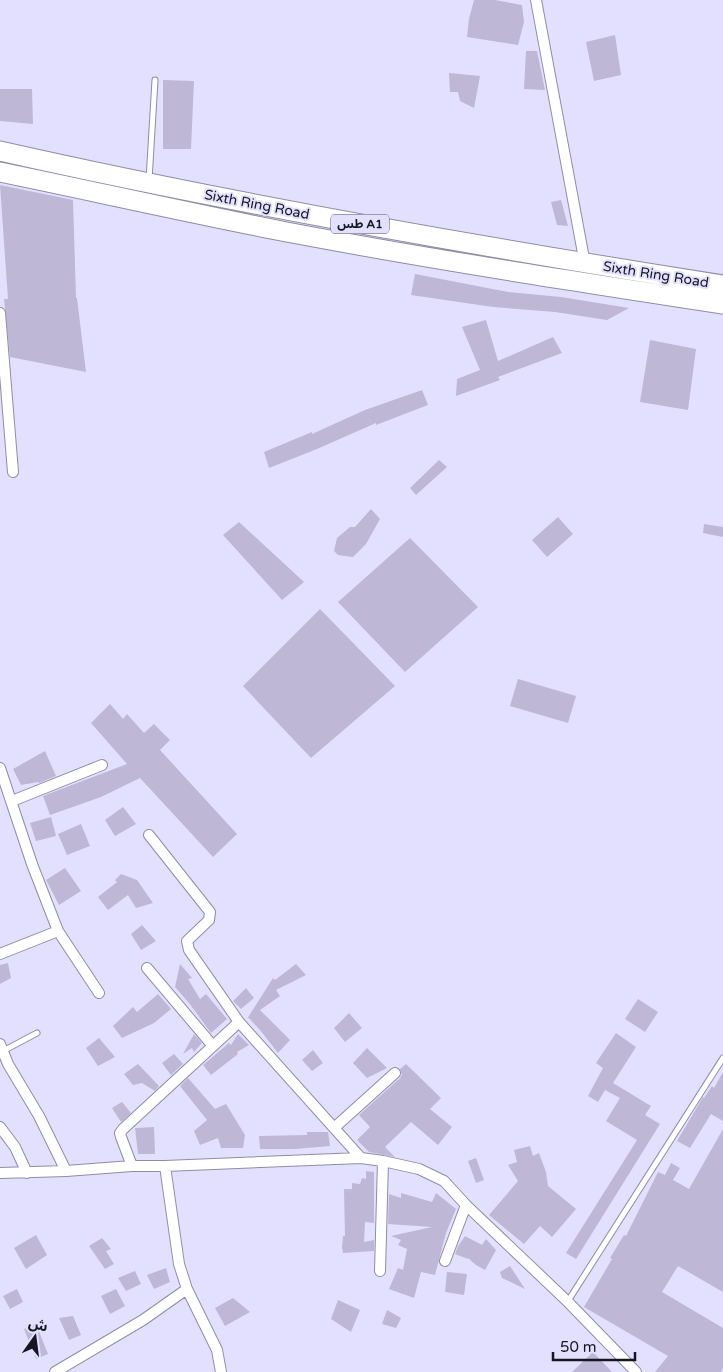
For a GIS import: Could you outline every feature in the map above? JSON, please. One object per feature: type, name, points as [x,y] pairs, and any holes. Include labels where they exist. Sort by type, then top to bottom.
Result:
[{"type":"highway","name":"Sixth Ring Road","points":[[0,151],[149,183],[439,239],[585,264],[723,284]]},
{"type":"highway","name":"Sixth Ring Road","points":[[0,172],[292,233],[446,260],[723,304]]},
{"type":"street","points":[[536,0],[585,264]]},
{"type":"street","points":[[0,313],[13,472]]},
{"type":"street","points":[[12,801],[102,765]]},
{"type":"street","points":[[0,768],[32,864],[58,932],[99,993]]},
{"type":"street","points":[[149,835],[210,912],[209,920],[187,941],[187,947],[239,1022],[361,1158]]},
{"type":"street","points":[[0,954],[58,932]]},
{"type":"street","points":[[147,968],[213,1046]]},
{"type":"street","points":[[132,1166],[120,1133],[239,1022]]},
{"type":"street","points":[[1,1048],[39,1116],[66,1172]]},
{"type":"street","points":[[334,1128],[394,1072]]},
{"type":"street","points":[[0,1127],[15,1147],[27,1173]]},
{"type":"street","points":[[0,1173],[66,1172],[132,1166],[361,1158],[419,1169],[444,1181],[466,1205],[568,1302],[636,1372]]},
{"type":"street","points":[[380,1271],[383,1161]]},
{"type":"street","points":[[165,1166],[179,1264],[187,1289],[217,1350],[221,1372]]},
{"type":"street","points":[[444,1261],[466,1205]]},
{"type":"street","points":[[55,1372],[143,1320],[187,1289]]},
{"type":"lane","points":[[149,183],[155,80]]},
{"type":"lane","points":[[1,1048],[36,1033]]},
{"type":"lane","points":[[568,1302],[723,1058]]},
{"type":"building","points":[[474,0],[495,0],[522,5],[524,22],[518,45],[467,37]]},
{"type":"building","points":[[615,35],[621,75],[594,81],[586,42]]},
{"type":"building","points":[[526,51],[537,51],[545,90],[524,89]]},
{"type":"building","points":[[449,73],[480,76],[474,108],[460,101],[458,92],[450,92]]},
{"type":"building","points":[[163,80],[194,81],[191,149],[163,149]]},
{"type":"building","points":[[0,89],[32,89],[33,124],[0,121]]},
{"type":"building","points":[[0,185],[73,200],[76,298],[86,372],[10,357],[4,299],[8,299]]},
{"type":"building","points":[[561,200],[568,226],[557,225],[551,202]]},
{"type":"building","points":[[415,274],[508,292],[561,297],[629,308],[607,320],[555,312],[493,307],[411,295]]},
{"type":"building","points":[[486,320],[498,361],[553,337],[562,353],[498,377],[500,380],[456,396],[457,379],[480,370],[462,327]]},
{"type":"building","points":[[650,340],[696,349],[688,410],[640,402]]},
{"type":"building","points":[[422,390],[428,405],[376,425],[376,423],[269,468],[264,452],[312,432],[312,434],[365,410]]},
{"type":"building","points":[[439,460],[447,467],[416,495],[410,488]]},
{"type":"building","points":[[371,509],[380,519],[366,544],[353,557],[338,555],[334,551],[337,538],[350,527],[355,527]]},
{"type":"building","points":[[558,517],[573,534],[547,557],[532,540]]},
{"type":"building","points":[[239,522],[304,582],[282,600],[223,535]]},
{"type":"building","points":[[704,524],[723,527],[723,537],[703,533]]},
{"type":"building","points":[[410,538],[478,607],[405,672],[338,602]]},
{"type":"building","points":[[320,609],[395,686],[311,758],[243,686]]},
{"type":"building","points":[[518,679],[576,696],[568,723],[510,706]]},
{"type":"building","points":[[110,704],[123,719],[127,714],[144,733],[154,724],[170,740],[160,750],[237,834],[213,857],[140,778],[101,797],[50,815],[43,796],[127,764],[91,723]]},
{"type":"building","points":[[45,751],[56,776],[39,783],[21,785],[13,769]]},
{"type":"building","points":[[123,807],[136,824],[115,836],[105,820]]},
{"type":"building","points":[[51,817],[56,836],[36,841],[30,823]]},
{"type":"building","points":[[81,824],[90,846],[67,855],[58,834]]},
{"type":"building","points":[[65,868],[81,891],[59,905],[46,880]]},
{"type":"building","points":[[121,874],[137,880],[153,903],[136,908],[128,895],[108,910],[98,897],[117,882],[115,880]]},
{"type":"building","points":[[142,925],[156,941],[141,950],[131,934]]},
{"type":"building","points":[[8,963],[11,978],[0,984],[0,965]]},
{"type":"building","points":[[180,964],[192,978],[188,979],[200,999],[206,994],[227,1019],[211,1033],[175,987]]},
{"type":"building","points":[[296,964],[306,975],[276,990],[280,996],[260,1010],[290,1040],[278,1053],[260,1030],[249,1018],[247,1019],[273,978],[275,980]]},
{"type":"building","points":[[246,988],[254,998],[241,1009],[233,1001]]},
{"type":"building","points":[[158,994],[171,1009],[154,1023],[122,1038],[113,1026],[133,1007],[137,1012]]},
{"type":"building","points":[[638,999],[658,1012],[645,1032],[625,1019]]},
{"type":"building","points":[[349,1013],[362,1028],[345,1042],[334,1028]]},
{"type":"building","points":[[616,1033],[636,1047],[613,1083],[651,1106],[645,1115],[660,1124],[576,1259],[566,1253],[637,1140],[606,1121],[620,1098],[605,1090],[598,1102],[588,1096],[603,1068],[596,1063]]},
{"type":"building","points":[[194,1034],[202,1043],[194,1052],[192,1048],[183,1054]]},
{"type":"building","points":[[238,1034],[249,1045],[237,1052],[238,1054],[211,1075],[203,1065],[229,1043],[231,1045]]},
{"type":"building","points":[[99,1038],[115,1057],[98,1066],[86,1048]]},
{"type":"building","points":[[367,1048],[387,1068],[367,1078],[353,1063]]},
{"type":"building","points":[[313,1050],[323,1063],[312,1071],[302,1060]]},
{"type":"building","points":[[174,1054],[183,1064],[171,1075],[162,1063]]},
{"type":"building","points":[[138,1064],[159,1086],[155,1091],[142,1083],[133,1085],[124,1074]]},
{"type":"building","points":[[406,1064],[441,1098],[430,1109],[452,1127],[438,1145],[411,1122],[385,1147],[395,1157],[369,1152],[357,1140],[370,1127],[359,1115],[400,1078],[402,1075],[400,1069]]},
{"type":"building","points":[[723,1072],[723,1121],[711,1114],[690,1148],[677,1141],[703,1097],[712,1086],[714,1088]]},
{"type":"building","points":[[188,1078],[215,1109],[226,1104],[245,1135],[243,1148],[221,1148],[218,1138],[200,1145],[194,1131],[207,1120],[180,1086]]},
{"type":"building","points":[[122,1102],[131,1113],[121,1122],[112,1108]]},
{"type":"building","points":[[154,1127],[155,1154],[138,1154],[135,1128]]},
{"type":"building","points":[[723,1129],[723,1292],[678,1266],[662,1292],[723,1328],[723,1368],[721,1372],[655,1372],[668,1356],[584,1307],[612,1259],[610,1258],[624,1235],[626,1236],[658,1172],[665,1175],[671,1163],[680,1168],[673,1180],[689,1189]]},
{"type":"building","points":[[307,1132],[328,1132],[330,1146],[260,1149],[259,1136],[307,1135]]},
{"type":"building","points":[[530,1146],[533,1156],[539,1153],[546,1172],[548,1186],[576,1209],[552,1237],[540,1226],[524,1244],[489,1215],[518,1181],[508,1165],[517,1162],[514,1150]]},
{"type":"building","points":[[476,1158],[484,1180],[476,1183],[468,1161]]},
{"type":"building","points":[[366,1171],[374,1172],[374,1223],[365,1222],[364,1242],[374,1240],[374,1251],[343,1253],[343,1236],[345,1236],[344,1189],[352,1189],[352,1183],[360,1184],[362,1178],[366,1179]]},
{"type":"building","points":[[401,1193],[432,1202],[436,1193],[456,1209],[446,1233],[435,1275],[421,1272],[414,1298],[389,1289],[398,1268],[403,1270],[407,1249],[398,1245],[401,1240],[391,1236],[432,1227],[388,1224],[389,1194],[401,1198]]},
{"type":"building","points":[[36,1235],[47,1255],[26,1269],[14,1248]]},
{"type":"building","points":[[465,1236],[482,1245],[486,1239],[496,1250],[485,1270],[468,1258],[455,1254]]},
{"type":"building","points":[[102,1238],[111,1249],[106,1251],[114,1264],[105,1269],[89,1246]]},
{"type":"building","points":[[510,1266],[525,1289],[502,1278],[500,1272]]},
{"type":"building","points":[[166,1268],[170,1282],[154,1289],[147,1275]]},
{"type":"building","points":[[135,1271],[141,1284],[126,1291],[118,1278]]},
{"type":"building","points":[[447,1272],[467,1274],[464,1295],[445,1292]]},
{"type":"building","points":[[17,1289],[23,1302],[10,1309],[3,1296]]},
{"type":"building","points":[[116,1289],[125,1306],[110,1314],[101,1296]]},
{"type":"building","points":[[233,1298],[250,1312],[225,1326],[215,1308]]},
{"type":"building","points":[[338,1300],[360,1310],[351,1332],[331,1319]]},
{"type":"building","points":[[387,1310],[401,1318],[396,1328],[382,1324]]},
{"type":"building","points":[[73,1316],[81,1335],[69,1340],[59,1318]]},
{"type":"building","points":[[36,1324],[48,1354],[36,1359],[24,1329]]},
{"type":"building","points":[[593,1352],[612,1372],[572,1372]]}]
